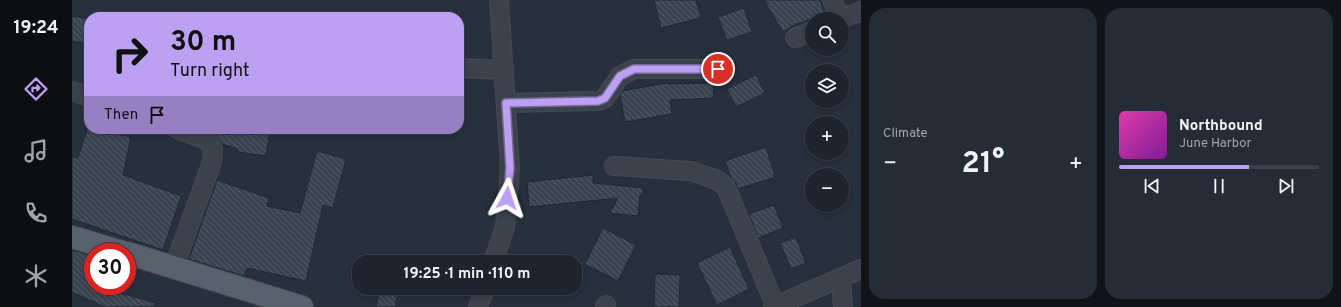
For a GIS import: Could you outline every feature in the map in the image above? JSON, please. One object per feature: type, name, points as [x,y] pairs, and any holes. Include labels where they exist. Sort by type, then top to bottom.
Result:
[{"type":"main road","points":[[72,237],[92,243]]},
{"type":"main road","points":[[136,256],[292,306]]},
{"type":"street","points":[[495,255],[505,227],[510,168],[499,0]]},
{"type":"street","points":[[832,0],[837,12]]},
{"type":"street","points":[[849,16],[861,11]]},
{"type":"street","points":[[795,38],[805,34]]},
{"type":"street","points":[[464,68],[504,70]]},
{"type":"street","points":[[506,103],[598,101],[605,98],[620,76],[634,69],[718,69]]},
{"type":"street","points":[[72,91],[84,95]]},
{"type":"street","points":[[174,267],[212,162],[213,149],[207,140],[191,134]]},
{"type":"street","points":[[614,166],[691,172],[718,180],[726,187],[774,306],[861,269]]},
{"type":"street","points":[[841,278],[843,307]]},
{"type":"street","points":[[478,307],[482,295]]},
{"type":"building","points":[[654,0],[696,0],[701,18],[661,28]]},
{"type":"building","points":[[764,0],[820,0],[824,12],[805,12],[805,21],[794,25],[783,32]]},
{"type":"building","points":[[744,8],[752,32],[727,40],[718,17]]},
{"type":"building","points":[[72,16],[84,18],[84,43],[72,41]]},
{"type":"building","points":[[756,75],[765,93],[736,107],[727,89]]},
{"type":"building","points":[[666,83],[713,83],[714,98],[670,100],[672,114],[625,122],[620,95],[622,91]]},
{"type":"building","points":[[85,134],[116,134],[131,137],[123,175],[181,196],[163,250],[72,219],[72,157],[78,158]]},
{"type":"building","points":[[215,134],[269,134],[266,156],[238,152],[238,149],[222,144]]},
{"type":"building","points":[[766,147],[775,177],[738,189],[736,183],[731,178],[725,161]]},
{"type":"building","points":[[317,151],[346,159],[333,208],[323,205],[306,281],[247,268],[244,276],[189,259],[217,180],[269,198],[267,206],[300,213]]},
{"type":"building","points":[[593,175],[593,183],[643,188],[643,195],[640,195],[638,216],[610,213],[618,198],[529,207],[527,182]]},
{"type":"building","points":[[774,205],[783,228],[758,238],[749,214]]},
{"type":"building","points":[[603,228],[636,245],[618,281],[585,264]]},
{"type":"building","points":[[796,237],[806,263],[791,269],[780,243]]},
{"type":"building","points":[[730,247],[749,289],[717,305],[697,263]]},
{"type":"building","points":[[72,250],[84,253],[84,295],[128,295],[155,303],[154,307],[105,307],[72,292]]},
{"type":"building","points":[[655,274],[680,275],[679,307],[654,307]]},
{"type":"building","points":[[379,295],[398,295],[395,307],[376,307]]},
{"type":"route","points":[[507,198],[510,168],[506,103],[580,102],[602,100],[620,76],[634,69],[718,69]]}]
